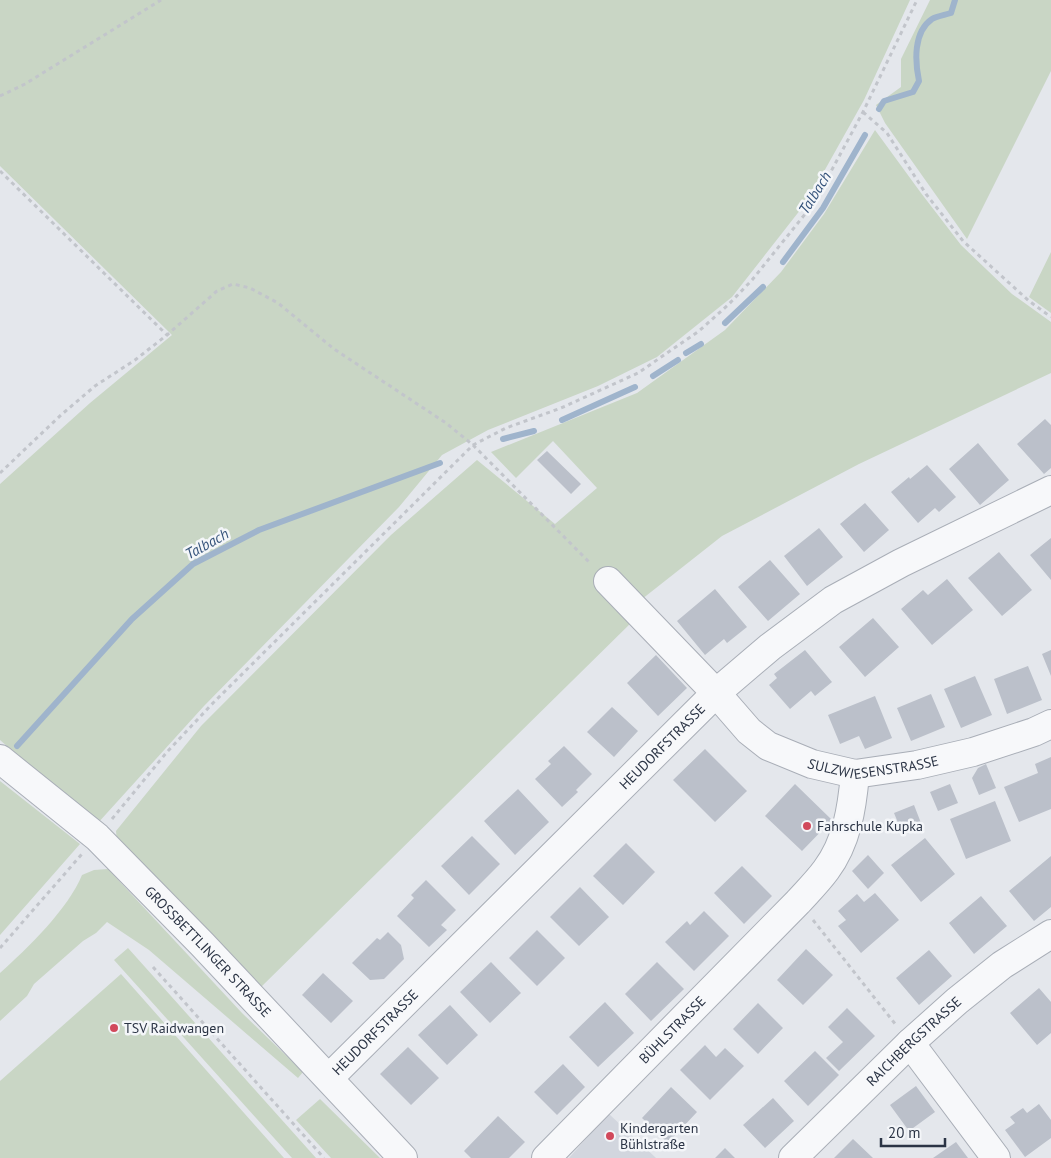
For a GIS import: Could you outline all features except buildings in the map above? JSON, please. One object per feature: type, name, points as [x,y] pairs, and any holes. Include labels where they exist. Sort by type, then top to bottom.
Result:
[{"type":"street","name":"HEUDORFSTRASSE","points":[[329,1078],[716,693],[770,647],[833,600],[901,563],[1051,490]]},
{"type":"street","name":"SULZWIESENSTRASSE","points":[[608,580],[749,730],[768,746],[812,764],[855,774],[916,765],[973,752],[1034,732],[1051,724]]},
{"type":"street","name":"GROSSBETTLINGER STRASSE","points":[[0,759],[98,837],[202,944],[403,1158]]},
{"type":"street","name":"BÜHLSTRASSE","points":[[546,1158],[798,902],[828,868],[844,838],[852,807],[855,774]]},
{"type":"street","name":"RAICHBERGSTRASSE","points":[[793,1158],[910,1043],[957,1001],[995,971],[1049,939]]},
{"type":"street","points":[[910,1043],[996,1158]]},
{"type":"path","points":[[0,96],[24,84],[161,0]]},
{"type":"path","points":[[0,948],[98,837],[167,752],[213,703],[473,445],[506,428],[561,408],[638,373],[706,324],[752,280],[814,203],[863,112],[917,0]]},
{"type":"path","points":[[863,112],[887,133],[926,194],[963,241],[1029,301],[1051,316]]},
{"type":"path","points":[[0,172],[167,335]]},
{"type":"path","points":[[0,473],[61,415],[95,386],[135,360],[217,291],[233,284],[250,288],[278,303],[334,349],[446,423],[473,445],[608,580]]},
{"type":"path","points":[[798,902],[910,1043]]},
{"type":"path","points":[[153,967],[324,1158]]},
{"type":"shaded area","name":"Kindergarten Bühlstraße","points":[[609,1114],[656,1158],[569,1158]]},
{"type":"green space","points":[[0,0],[910,0],[864,100],[808,200],[732,297],[657,357],[598,386],[488,430],[442,455],[399,507],[204,706],[97,824],[0,740],[0,484],[90,403],[172,335],[0,166]]},
{"type":"green space","points":[[930,0],[1051,0],[1051,71],[967,239],[885,123],[876,105],[901,87],[901,59]]},
{"type":"green space","points":[[875,130],[961,245],[1012,294],[1051,322],[1051,373],[859,464],[722,536],[637,603],[635,619],[259,989],[117,843],[116,831],[201,726],[391,535],[477,460],[555,524],[597,488],[553,441],[516,478],[491,452],[637,393],[725,330],[781,272],[824,214]]},
{"type":"green space","points":[[1051,252],[1051,313],[1029,297]]},
{"type":"green space","points":[[0,781],[80,844],[0,935]]},
{"type":"green space","points":[[108,869],[242,1013],[303,1072],[298,1078],[149,950],[107,922],[34,984],[27,996],[0,1021],[0,973],[35,940],[57,914],[76,888],[82,875],[94,870]]},
{"type":"green space","points":[[128,948],[316,1158],[292,1158],[114,960]]},
{"type":"green space","name":"TSV Raidwangen","points":[[121,974],[284,1158],[0,1158],[0,1081]]},
{"type":"green space","points":[[320,1099],[380,1158],[331,1158],[296,1120]]},
{"type":"waterway","name":"Talbach","points":[[879,109],[884,101],[913,92],[919,81],[916,56],[918,39],[921,32],[932,19],[951,13],[955,0]]},
{"type":"waterway","name":"Talbach","points":[[783,262],[823,208],[865,135]]},
{"type":"waterway","name":"Talbach","points":[[725,323],[763,287]]},
{"type":"waterway","name":"Talbach","points":[[686,353],[701,344]]},
{"type":"waterway","name":"Talbach","points":[[653,376],[678,360]]},
{"type":"waterway","name":"Talbach","points":[[562,420],[635,387]]},
{"type":"waterway","name":"Talbach","points":[[503,439],[534,431]]},
{"type":"waterway","name":"Talbach","points":[[17,746],[132,619],[193,564],[259,530],[440,463]]},
{"type":"place","name":"Fahrschule Kupka","points":[[807,826]]},
{"type":"place","name":"TSV Raidwangen","points":[[114,1028]]},
{"type":"place","name":"Kindergarten Bühlstraße","points":[[610,1136]]}]
